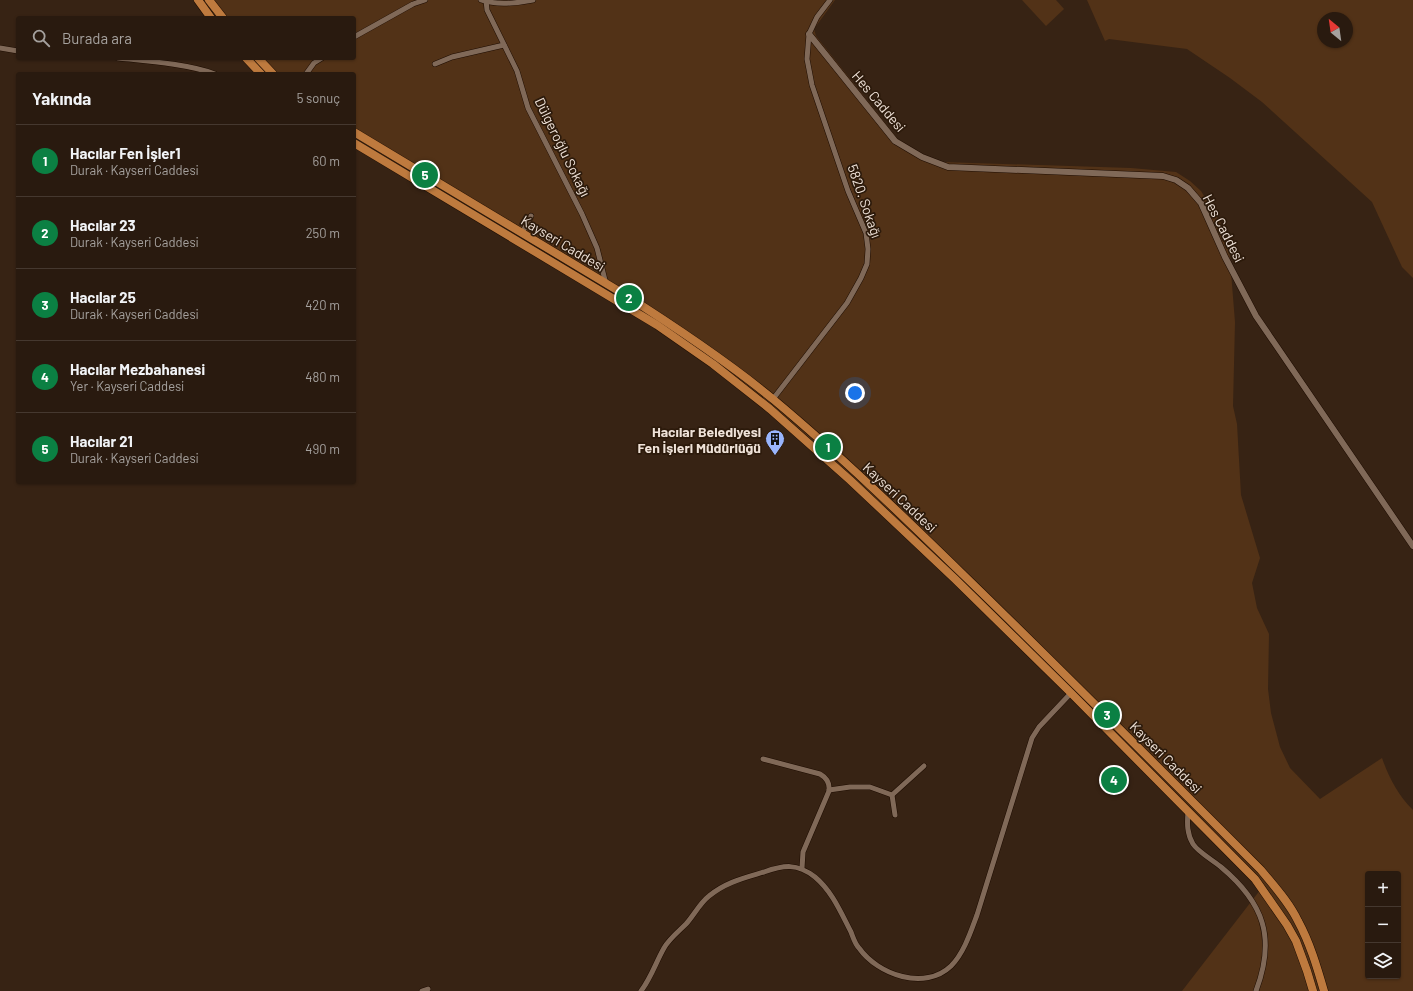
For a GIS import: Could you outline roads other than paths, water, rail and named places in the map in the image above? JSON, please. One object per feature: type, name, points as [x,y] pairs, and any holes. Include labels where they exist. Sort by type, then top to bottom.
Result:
[{"type":"main road","points":[[198,0],[210,16]]},
{"type":"main road","points":[[210,0],[222,16]]},
{"type":"main road","points":[[248,60],[259,72]]},
{"type":"main road","points":[[260,60],[271,72]]},
{"type":"main road","name":"Kayseri Caddesi","points":[[356,133],[606,284],[704,347],[773,399],[828,447],[909,522],[1078,686],[1256,865],[1276,888],[1298,920],[1315,960],[1324,991]]},
{"type":"main road","name":"Kayseri Caddesi","points":[[356,144],[657,325],[713,364],[770,409],[850,480],[955,579],[1071,693],[1255,879],[1268,896],[1296,941],[1313,991]]},
{"type":"main road","points":[[1071,693],[1078,686]]},
{"type":"street","points":[[356,36],[413,4],[425,0]]},
{"type":"street","points":[[485,1],[507,3],[533,0]]},
{"type":"street","points":[[809,34],[817,17],[830,0]]},
{"type":"street","name":"Dülgeroğlu Sokağı","points":[[485,1],[487,10],[517,71],[528,108],[585,221],[596,248],[606,284]]},
{"type":"street","name":"5820. Sokağı","points":[[773,399],[847,303],[867,264],[868,250],[866,233],[848,191],[812,85],[807,59],[809,34]]},
{"type":"street","name":"Hes Caddesi","points":[[809,34],[895,141],[928,159],[948,167],[1163,176],[1176,180],[1188,188],[1201,203],[1225,257],[1256,316],[1413,546]]},
{"type":"street","points":[[436,64],[452,57],[504,44]]},
{"type":"street","points":[[0,48],[16,51]]},
{"type":"street","points":[[134,60],[184,66],[210,72]]},
{"type":"street","points":[[307,72],[314,63],[319,60]]},
{"type":"street","points":[[522,233],[532,216]]},
{"type":"street","points":[[641,991],[647,983],[664,947],[692,917],[708,896],[729,882],[780,866],[802,868],[815,877],[829,892],[840,910],[858,948],[873,964],[893,975],[907,979],[922,979],[937,975],[951,966],[967,942],[1032,738],[1039,726],[1071,693]]},
{"type":"street","points":[[762,759],[820,774],[827,779],[829,783],[829,790],[803,852],[802,868]]},
{"type":"street","points":[[892,795],[924,766]]},
{"type":"street","points":[[829,790],[850,787],[870,787],[892,795]]},
{"type":"street","points":[[892,795],[895,815]]},
{"type":"street","points":[[1188,812],[1187,824],[1189,835],[1194,846],[1222,868],[1244,889],[1260,915],[1265,932],[1265,949],[1262,977],[1256,991]]},
{"type":"street","points":[[422,991],[428,989]]},
{"type":"place","name":"Hacılar 21","points":[[425,175]]},
{"type":"place","name":"Hacılar 23","points":[[629,298]]},
{"type":"place","name":"Hacılar Fen İşler1","points":[[828,447]]},
{"type":"place","name":"Hacılar Belediyesi Fen İşleri Müdürlüğü","points":[[775,456]]},
{"type":"place","name":"Hacılar 25","points":[[1107,715]]},
{"type":"place","name":"Hacılar Mezbahanesi","points":[[1114,780]]}]
